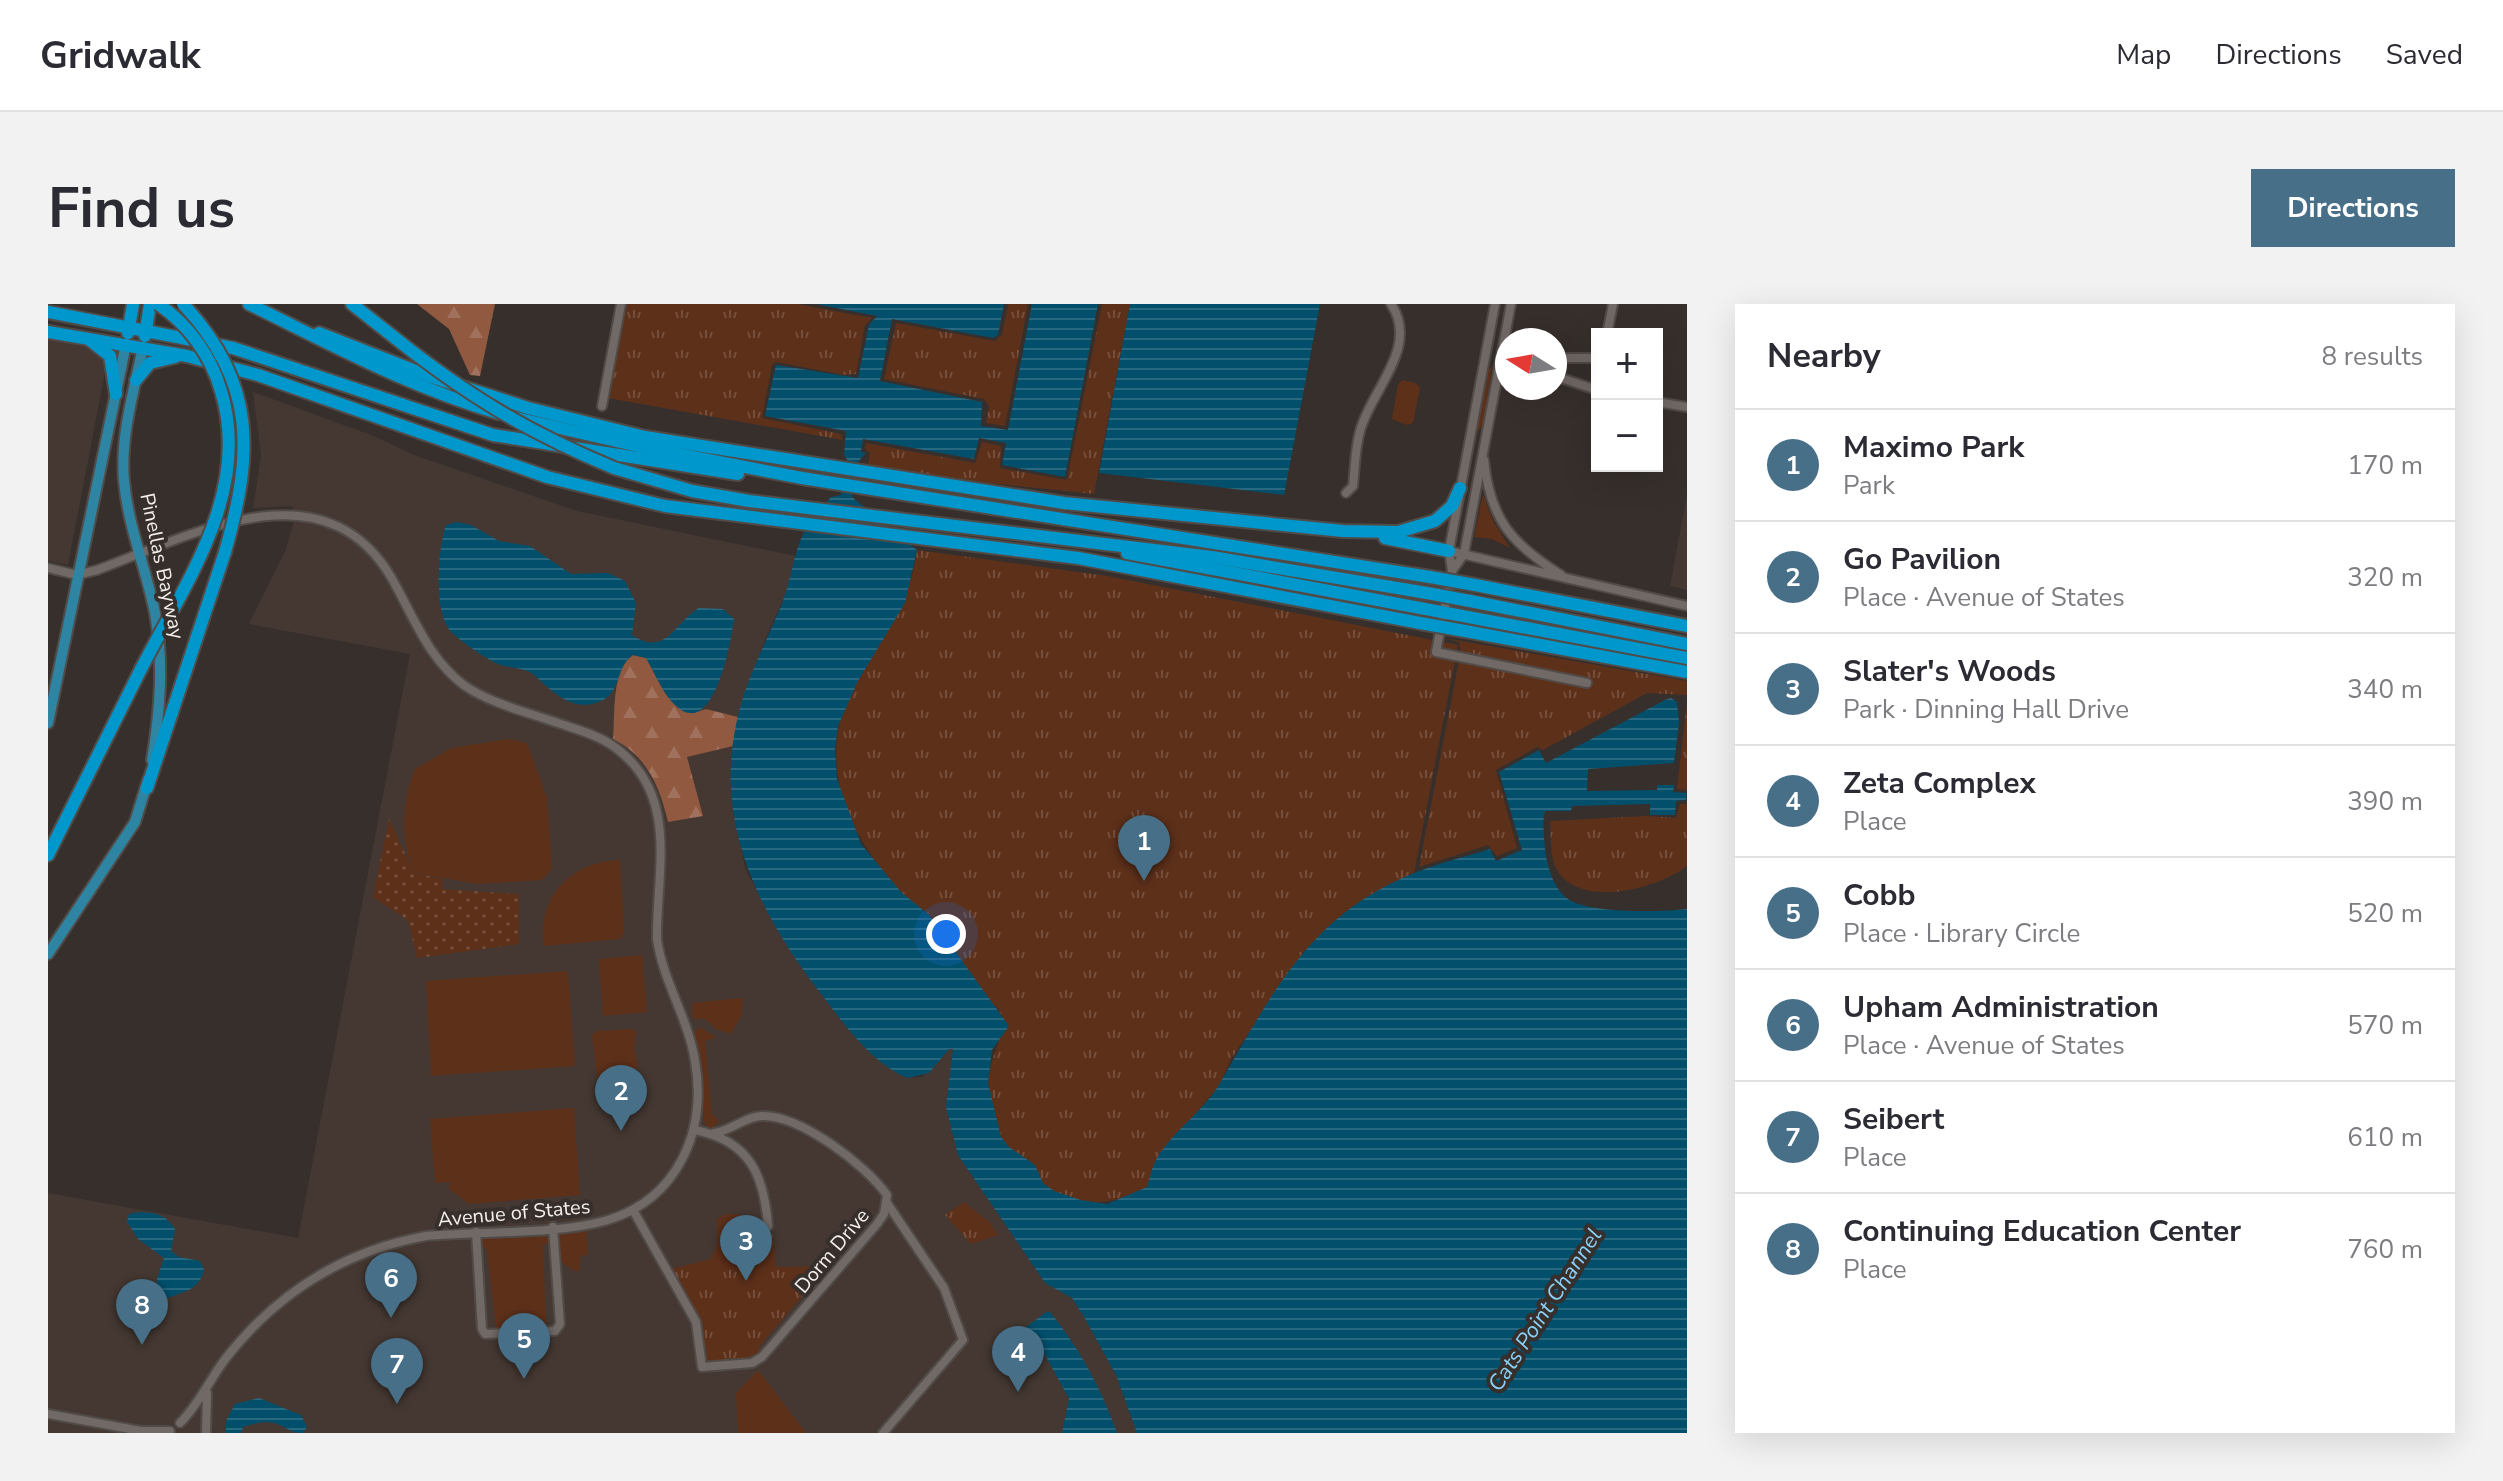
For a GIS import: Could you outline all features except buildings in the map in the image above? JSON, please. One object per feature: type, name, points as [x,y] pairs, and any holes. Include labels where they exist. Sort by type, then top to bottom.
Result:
[{"type":"highway","points":[[126,344],[133,304]]},
{"type":"highway","name":"Pinellas Bayway","points":[[143,347],[150,304]]},
{"type":"highway","points":[[48,855],[209,535],[225,493],[230,468],[225,402],[215,373],[204,350],[158,304]]},
{"type":"highway","points":[[147,788],[225,552],[245,471],[242,410],[222,354],[183,304]]},
{"type":"highway","points":[[249,304],[371,367],[436,394],[570,433],[802,478],[1430,577],[1687,626]]},
{"type":"highway","points":[[352,304],[467,394],[515,423],[614,468],[692,491],[790,507],[1241,561],[1470,601],[1687,644]]},
{"type":"highway","points":[[48,312],[233,348],[493,435],[754,476],[785,475]]},
{"type":"highway","points":[[289,324],[332,337],[426,375],[528,408],[645,437],[1064,503],[1343,531],[1398,532],[1424,527],[1445,513],[1460,488]]},
{"type":"highway","points":[[48,332],[187,356],[258,375],[547,477],[665,506],[1078,558],[1687,672]]},
{"type":"highway","points":[[89,340],[110,356],[116,394]]},
{"type":"highway","points":[[136,380],[146,366],[158,359],[187,356]]},
{"type":"highway","points":[[1343,531],[1449,551]]},
{"type":"highway","points":[[1106,544],[1130,555],[1687,658]]},
{"type":"main road","points":[[48,723],[126,344]]},
{"type":"main road","name":"Pinellas Bayway","points":[[48,954],[135,822],[147,788],[159,715],[160,659],[155,614],[126,495],[123,466],[143,347]]},
{"type":"street","points":[[602,406],[621,304]]},
{"type":"street","points":[[1346,493],[1353,486],[1360,428],[1389,374],[1398,344],[1399,315],[1391,304]]},
{"type":"street","points":[[1495,304],[1449,551],[1452,571],[1436,652],[1587,683]]},
{"type":"street","points":[[1508,328],[1511,304]]},
{"type":"street","points":[[1608,328],[1613,304]]},
{"type":"street","points":[[1485,355],[1495,357]]},
{"type":"street","points":[[1567,358],[1591,358]]},
{"type":"street","points":[[1567,379],[1591,386]]},
{"type":"street","points":[[1452,571],[1464,554],[1495,395]]},
{"type":"street","points":[[1663,403],[1687,407]]},
{"type":"street","points":[[1469,441],[1486,432]]},
{"type":"street","points":[[1483,448],[1489,494],[1502,524],[1528,554],[1569,580]]},
{"type":"street","name":"Avenue of States","points":[[77,575],[262,514],[298,513],[328,521],[362,539],[376,556],[434,655],[466,686],[595,736],[615,747],[631,761],[651,791],[660,823],[659,955],[687,1023],[695,1061],[695,1130],[688,1151],[667,1184],[633,1210],[592,1223],[396,1242],[354,1256],[319,1274],[266,1313],[240,1341],[180,1423],[169,1432]]},
{"type":"street","points":[[1449,551],[1687,606]]},
{"type":"street","points":[[48,568],[77,575]]},
{"type":"street","name":"Dorm Drive","points":[[633,1210],[693,1315],[700,1340],[702,1367],[752,1363],[762,1357],[877,1224],[887,1203],[887,1195],[877,1182],[819,1137],[794,1122],[759,1116],[718,1133]]},
{"type":"street","points":[[695,1130],[718,1133],[756,1166],[766,1201],[768,1226]]},
{"type":"street","points":[[883,1433],[963,1340],[944,1288],[887,1203]]},
{"type":"street","points":[[476,1232],[482,1329],[485,1334],[510,1334],[555,1331],[560,1324],[553,1227]]},
{"type":"street","points":[[180,1423],[200,1429],[209,1384]]},
{"type":"street","points":[[48,1414],[141,1431],[169,1432]]},
{"type":"shaded area","points":[[48,336],[87,344],[101,352],[107,362],[68,565],[48,561]]},
{"type":"shaded area","points":[[253,392],[374,436],[414,455],[577,511],[796,556],[789,586],[764,642],[735,728],[733,812],[746,871],[807,975],[855,1036],[890,1068],[908,1078],[922,1077],[949,1049],[953,1049],[953,1071],[947,1097],[958,1155],[1045,1283],[1072,1298],[1116,1375],[1137,1433],[48,1433],[48,1193],[298,1238],[410,654],[249,624],[286,549],[295,518],[292,506],[253,508],[261,456]]},
{"type":"shaded area","points":[[1687,494],[1687,590],[1670,586]]},
{"type":"green space","points":[[417,304],[495,304],[480,376],[470,375],[449,329]]},
{"type":"green space","points":[[626,304],[797,304],[872,318],[865,325],[856,374],[844,375],[776,362],[772,365],[762,418],[841,434],[843,440],[608,398]]},
{"type":"green space","points":[[1008,304],[1028,304],[1005,426],[986,423],[989,406],[984,399],[884,379],[896,323],[995,341],[1002,335]]},
{"type":"green space","points":[[1102,304],[1130,304],[1094,494],[867,470],[870,453],[865,449],[866,443],[975,463],[982,442],[1001,446],[1000,468],[1067,480]]},
{"type":"green space","points":[[1492,366],[1484,423],[1476,434],[1486,373]]},
{"type":"green space","points":[[1403,380],[1416,383],[1420,388],[1413,423],[1407,425],[1392,419],[1398,384]]},
{"type":"green space","points":[[1483,494],[1493,521],[1510,548],[1492,539],[1474,537]]},
{"type":"green space","points":[[917,550],[1107,576],[1458,645],[1414,873],[1349,909],[1305,950],[1231,1059],[1219,1086],[1157,1158],[1147,1187],[1122,1198],[1095,1202],[1067,1199],[1044,1184],[1032,1163],[1007,1146],[992,1110],[989,1088],[991,1065],[1002,1026],[997,1007],[991,1006],[929,915],[904,895],[884,872],[845,805],[836,755],[838,730],[856,683],[905,595]]},
{"type":"green space","points":[[1444,638],[1687,681],[1687,695],[1647,693],[1543,750],[1537,747],[1496,770],[1517,848],[1497,856],[1488,845],[1419,867],[1459,661],[1590,688],[1592,681],[1461,653],[1459,642]]},
{"type":"green space","points":[[633,655],[646,658],[665,693],[694,713],[706,709],[738,717],[733,746],[687,757],[703,816],[668,822],[650,774],[635,754],[613,739],[618,682],[626,662]]},
{"type":"green space","points":[[1687,702],[1687,790],[1677,789]]},
{"type":"green space","points":[[508,739],[527,743],[547,798],[552,869],[542,880],[478,884],[414,873],[406,848],[404,821],[407,794],[415,769],[452,748]]},
{"type":"green space","points":[[1680,804],[1687,804],[1687,866],[1674,874],[1639,888],[1601,892],[1568,882],[1557,870],[1552,853],[1550,821],[1647,816],[1676,818]]},
{"type":"green space","points":[[389,819],[414,873],[443,879],[442,889],[519,894],[519,944],[417,958],[408,920],[373,897]]},
{"type":"green space","points":[[620,860],[624,933],[620,939],[544,946],[546,912],[561,885],[587,867]]},
{"type":"green space","points":[[642,955],[647,1012],[603,1016],[599,959]]},
{"type":"green space","points":[[568,971],[575,1066],[431,1076],[426,981]]},
{"type":"green space","points":[[742,998],[742,1014],[731,1034],[716,1029],[705,1019],[693,1019],[692,1003]]},
{"type":"green space","points":[[700,1027],[716,1038],[705,1041],[712,1114],[719,1121],[712,1129],[705,1125],[694,1033]]},
{"type":"green space","points":[[632,1029],[636,1032],[634,1049],[638,1066],[635,1070],[640,1086],[637,1090],[599,1092],[592,1035],[596,1031]]},
{"type":"green space","points":[[574,1108],[580,1195],[469,1204],[449,1189],[450,1182],[435,1183],[430,1119]]},
{"type":"green space","points":[[964,1202],[990,1223],[998,1235],[971,1244],[945,1215]]},
{"type":"green space","points":[[726,1214],[743,1214],[742,1224],[773,1235],[776,1267],[828,1266],[758,1348],[765,1351],[743,1361],[718,1363],[702,1360],[701,1340],[671,1269],[711,1259],[717,1245],[717,1219]]},
{"type":"green space","points":[[586,1228],[588,1255],[580,1256],[580,1271],[574,1271],[560,1261],[559,1235]]},
{"type":"green space","points":[[543,1232],[550,1243],[543,1245],[546,1324],[496,1328],[487,1249],[479,1245],[485,1236]]},
{"type":"green space","points":[[758,1370],[806,1433],[738,1433],[736,1393]]},
{"type":"water","name":"Cats Point Channel","points":[[816,304],[1004,304],[998,335],[993,338],[892,319],[880,381],[982,402],[981,426],[1008,430],[1032,304],[1098,304],[1065,477],[1002,465],[1006,443],[979,438],[974,459],[863,439],[861,452],[866,453],[857,463],[852,497],[917,550],[905,603],[858,681],[838,726],[835,749],[837,779],[861,844],[901,892],[929,915],[1009,1026],[992,1050],[988,1083],[1001,1137],[1009,1147],[1035,1165],[1043,1183],[1054,1191],[1107,1204],[1147,1187],[1157,1158],[1213,1093],[1277,988],[1321,934],[1347,911],[1378,890],[1423,869],[1490,849],[1496,861],[1522,850],[1499,772],[1539,750],[1546,763],[1665,700],[1671,698],[1677,702],[1679,722],[1674,763],[1588,769],[1587,791],[1657,790],[1657,785],[1674,785],[1673,792],[1687,793],[1686,800],[1676,801],[1675,815],[1650,815],[1650,804],[1572,806],[1571,811],[1545,811],[1543,825],[1549,869],[1558,889],[1568,899],[1608,910],[1687,909],[1687,1433],[1137,1433],[1116,1375],[1072,1298],[1045,1283],[958,1155],[946,1107],[953,1049],[949,1049],[929,1073],[908,1078],[869,1052],[818,990],[777,930],[747,866],[737,832],[731,762],[740,709],[784,597],[801,539],[810,521],[831,497],[841,495],[848,461],[844,455],[846,431],[765,416],[776,365],[858,378],[869,325],[877,316]]},
{"type":"water","points":[[1130,304],[1320,304],[1284,495],[1099,473]]},
{"type":"water","points":[[457,522],[471,525],[499,541],[530,546],[571,574],[608,573],[625,581],[636,603],[632,635],[644,641],[662,641],[699,608],[723,609],[734,619],[724,666],[710,699],[701,710],[689,713],[676,706],[663,690],[646,658],[633,655],[624,665],[609,696],[582,705],[556,694],[530,672],[498,664],[471,648],[448,628],[439,592],[443,535],[446,525]]},
{"type":"water","points":[[140,1212],[168,1220],[175,1229],[171,1251],[179,1257],[200,1261],[204,1270],[194,1286],[166,1299],[158,1291],[157,1279],[164,1258],[138,1239],[127,1222],[129,1214]]},
{"type":"water","points":[[1050,1312],[1080,1355],[1097,1385],[1117,1433],[1062,1433],[1069,1399],[1044,1353],[1012,1338]]},
{"type":"water","points":[[259,1398],[301,1415],[307,1427],[303,1433],[268,1422],[243,1427],[241,1433],[226,1433],[226,1421],[235,1404]]},
{"type":"place","name":"Maximo Park","points":[[1144,881]]},
{"type":"place","name":"Go Pavilion","points":[[621,1131]]},
{"type":"place","name":"Slater's Woods","points":[[746,1281]]},
{"type":"place","name":"Upham Administration","points":[[391,1318]]},
{"type":"place","name":"Continuing Education Center","points":[[142,1345]]},
{"type":"place","name":"Cobb","points":[[524,1379]]},
{"type":"place","name":"Zeta Complex","points":[[1018,1392]]},
{"type":"place","name":"Seibert","points":[[397,1404]]}]
